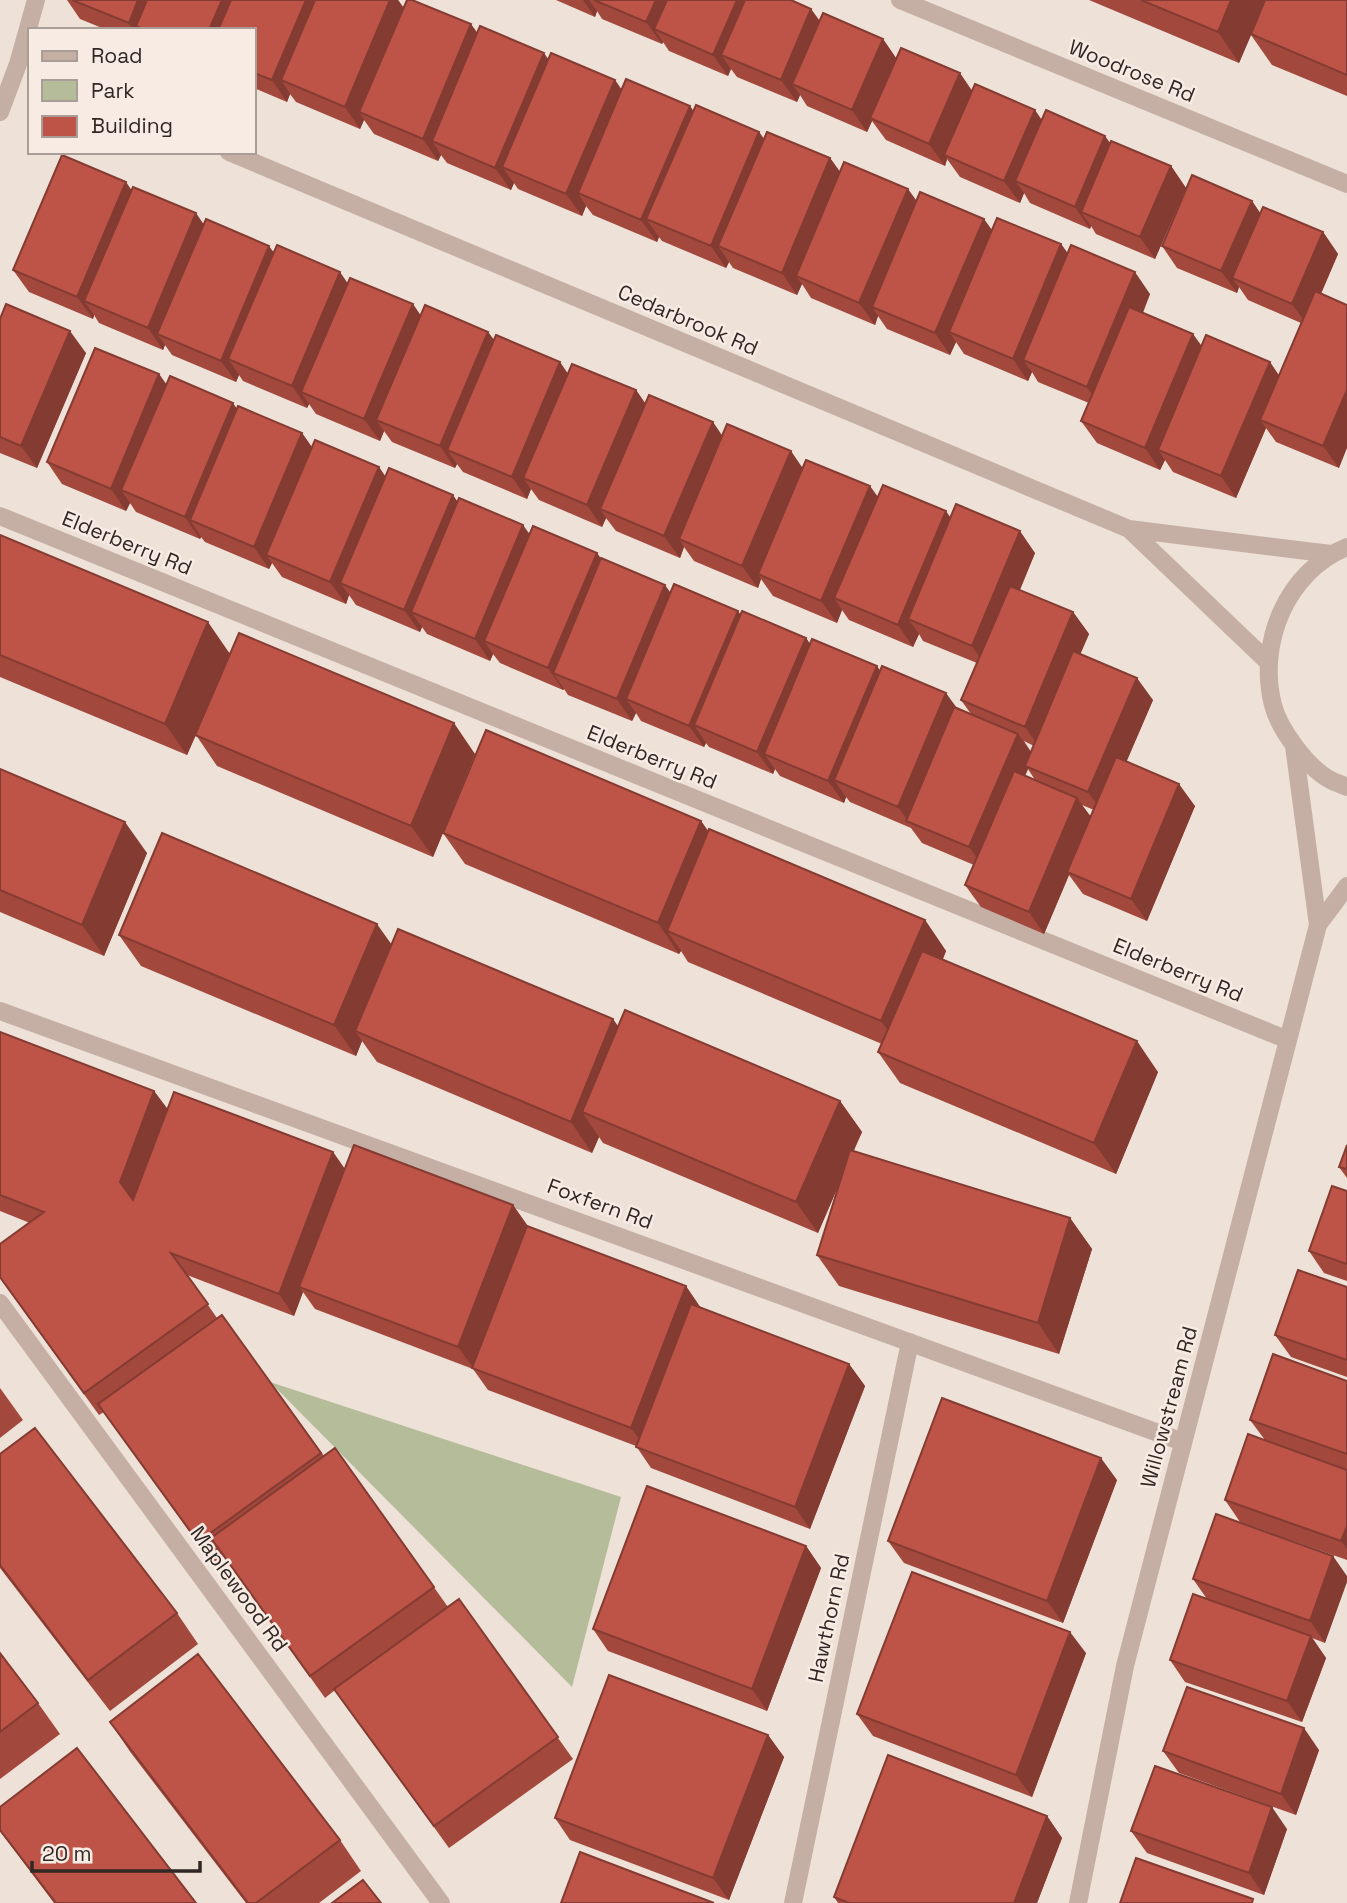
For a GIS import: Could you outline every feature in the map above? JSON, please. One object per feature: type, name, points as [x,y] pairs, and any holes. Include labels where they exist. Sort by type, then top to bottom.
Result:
[{"type":"street","points":[[31,28],[36,0]]},
{"type":"street","name":"Woodrose Rd","points":[[900,0],[1347,184]]},
{"type":"street","points":[[0,112],[24,66],[28,44]]},
{"type":"street","name":"Cedarbrook Rd","points":[[234,154],[1129,529]]},
{"type":"street","name":"Elderberry Rd","points":[[0,516],[1288,1040]]},
{"type":"street","points":[[1129,529],[1339,551]]},
{"type":"street","points":[[1129,529],[1268,662]]},
{"type":"street","points":[[1339,551],[1299,582],[1278,617],[1268,662],[1273,706],[1294,746],[1327,778],[1347,787]]},
{"type":"street","points":[[1294,746],[1318,925]]},
{"type":"street","points":[[1318,925],[1347,886]]},
{"type":"street","name":"Willowstream Rd","points":[[1078,1903],[1125,1666],[1318,925]]},
{"type":"street","name":"Foxfern Rd","points":[[0,1011],[1184,1442]]},
{"type":"street","name":"Maplewood Rd","points":[[0,1303],[441,1903]]},
{"type":"street","name":"Hawthorn Rd","points":[[793,1903],[910,1342]]},
{"type":"green space","points":[[270,1382],[621,1497],[572,1687]]},
{"type":"building","points":[[72,0],[138,0],[129,23]]},
{"type":"building","points":[[147,0],[222,0],[210,28],[136,26]]},
{"type":"building","points":[[231,0],[306,0],[272,80],[256,74],[256,28],[219,28]]},
{"type":"building","points":[[315,0],[390,0],[345,107],[281,80]]},
{"type":"building","points":[[407,0],[471,24],[423,139],[359,112]]},
{"type":"building","points":[[594,0],[656,0],[646,22]]},
{"type":"building","points":[[667,0],[737,0],[713,55],[654,29]]},
{"type":"building","points":[[745,0],[791,0],[811,9],[781,80],[721,55]]},
{"type":"building","points":[[1141,0],[1231,0],[1218,32]]},
{"type":"building","points":[[1265,0],[1347,0],[1347,75],[1251,34]]},
{"type":"building","points":[[823,13],[883,39],[852,110],[792,84]]},
{"type":"building","points":[[480,26],[544,53],[495,168],[432,141]]},
{"type":"building","points":[[901,48],[960,73],[929,144],[870,118]]},
{"type":"building","points":[[551,53],[615,80],[566,194],[502,167]]},
{"type":"building","points":[[626,79],[690,106],[641,220],[578,193]]},
{"type":"building","points":[[975,84],[1035,110],[1004,181],[944,155]]},
{"type":"building","points":[[696,105],[759,132],[711,246],[646,219]]},
{"type":"building","points":[[1046,110],[1105,136],[1075,207],[1015,181]]},
{"type":"building","points":[[767,132],[830,158],[782,273],[718,246]]},
{"type":"building","points":[[1111,141],[1171,166],[1140,237],[1081,212]]},
{"type":"building","points":[[62,155],[126,182],[77,297],[13,270]]},
{"type":"building","points":[[844,162],[908,189],[859,303],[796,276]]},
{"type":"building","points":[[1192,175],[1252,201],[1221,271],[1162,246]]},
{"type":"building","points":[[133,187],[196,213],[148,328],[84,301]]},
{"type":"building","points":[[920,192],[984,219],[935,333],[872,307]]},
{"type":"building","points":[[1263,207],[1323,232],[1292,304],[1232,278]]},
{"type":"building","points":[[997,218],[1061,244],[1013,359],[949,332]]},
{"type":"building","points":[[206,219],[269,246],[221,361],[157,334]]},
{"type":"building","points":[[277,245],[340,272],[292,386],[228,359]]},
{"type":"building","points":[[1071,245],[1135,272],[1087,387],[1023,360]]},
{"type":"building","points":[[350,278],[413,304],[364,419],[301,392]]},
{"type":"building","points":[[1315,291],[1347,305],[1347,390],[1323,446],[1260,420]]},
{"type":"building","points":[[6,304],[70,331],[21,446],[0,437],[0,319]]},
{"type":"building","points":[[425,305],[488,332],[440,446],[376,420]]},
{"type":"building","points":[[1129,307],[1193,334],[1145,448],[1081,421]]},
{"type":"building","points":[[496,335],[560,362],[512,477],[447,450]]},
{"type":"building","points":[[1206,335],[1270,362],[1221,476],[1158,450]]},
{"type":"building","points":[[95,348],[159,374],[111,489],[47,462]]},
{"type":"building","points":[[572,364],[636,390],[587,505],[523,478]]},
{"type":"building","points":[[170,376],[233,403],[185,517],[121,490]]},
{"type":"building","points":[[649,395],[713,422],[664,536],[600,509]]},
{"type":"building","points":[[238,406],[302,433],[254,547],[190,520]]},
{"type":"building","points":[[727,424],[791,451],[742,566],[679,539]]},
{"type":"building","points":[[315,440],[379,467],[330,582],[266,555]]},
{"type":"building","points":[[806,460],[870,486],[821,601],[758,574]]},
{"type":"building","points":[[389,468],[453,495],[404,610],[340,583]]},
{"type":"building","points":[[883,485],[946,511],[898,625],[834,598]]},
{"type":"building","points":[[459,498],[523,525],[475,639],[411,612]]},
{"type":"building","points":[[956,504],[1020,531],[972,646],[908,619]]},
{"type":"building","points":[[533,526],[597,553],[548,668],[484,641]]},
{"type":"building","points":[[0,535],[208,622],[165,724],[0,655]]},
{"type":"building","points":[[601,558],[665,585],[617,699],[553,673]]},
{"type":"building","points":[[674,584],[738,611],[689,726],[626,699]]},
{"type":"building","points":[[1010,586],[1073,612],[1025,727],[961,700]]},
{"type":"building","points":[[742,611],[806,638],[757,752],[694,725]]},
{"type":"building","points":[[239,633],[454,723],[411,826],[195,735]]},
{"type":"building","points":[[812,639],[877,666],[828,781],[764,754]]},
{"type":"building","points":[[1073,651],[1137,678],[1088,792],[1025,766]]},
{"type":"building","points":[[882,666],[946,693],[898,807],[834,780]]},
{"type":"building","points":[[954,707],[1018,734],[969,847],[906,821]]},
{"type":"building","points":[[486,730],[701,821],[658,923],[443,833]]},
{"type":"building","points":[[1116,757],[1179,784],[1131,899],[1067,872]]},
{"type":"building","points":[[0,769],[125,822],[82,925],[0,890]]},
{"type":"building","points":[[1014,771],[1077,798],[1029,912],[965,885]]},
{"type":"building","points":[[709,829],[925,920],[881,1021],[667,931]]},
{"type":"building","points":[[162,833],[377,924],[334,1025],[119,935]]},
{"type":"building","points":[[398,929],[613,1019],[571,1122],[355,1031]]},
{"type":"building","points":[[922,951],[1137,1041],[1094,1143],[878,1052]]},
{"type":"building","points":[[625,1010],[840,1101],[796,1202],[582,1112]]},
{"type":"building","points":[[0,1032],[154,1091],[120,1182],[133,1200],[174,1092],[333,1152],[279,1294],[171,1253],[208,1304],[84,1393],[0,1277],[0,1244],[44,1212],[0,1195]]},
{"type":"building","points":[[354,1145],[513,1205],[458,1347],[299,1287]]},
{"type":"building","points":[[1347,1145],[1347,1169],[1339,1167]]},
{"type":"building","points":[[850,1150],[1070,1218],[1038,1323],[817,1255]]},
{"type":"building","points":[[1332,1186],[1347,1191],[1347,1264],[1309,1251]]},
{"type":"building","points":[[527,1226],[686,1286],[631,1428],[472,1368]]},
{"type":"building","points":[[1298,1270],[1347,1287],[1347,1360],[1275,1335]]},
{"type":"building","points":[[691,1304],[849,1364],[795,1507],[636,1447]]},
{"type":"building","points":[[222,1315],[321,1453],[198,1542],[98,1404]]},
{"type":"building","points":[[1273,1354],[1347,1381],[1347,1454],[1250,1420]]},
{"type":"building","points":[[942,1398],[1101,1458],[1047,1601],[888,1541]]},
{"type":"building","points":[[35,1428],[177,1613],[88,1680],[0,1565],[0,1454]]},
{"type":"building","points":[[1248,1434],[1347,1470],[1347,1526],[1341,1541],[1225,1500]]},
{"type":"building","points":[[335,1448],[434,1587],[310,1676],[211,1538]]},
{"type":"building","points":[[647,1486],[806,1546],[752,1689],[593,1629]]},
{"type":"building","points":[[1216,1514],[1333,1556],[1310,1621],[1193,1579]]},
{"type":"building","points":[[912,1572],[1070,1632],[1016,1775],[857,1714]]},
{"type":"building","points":[[1193,1594],[1311,1636],[1287,1701],[1170,1660]]},
{"type":"building","points":[[459,1599],[558,1737],[434,1826],[334,1689]]},
{"type":"building","points":[[0,1653],[38,1703],[0,1732]]},
{"type":"building","points":[[198,1654],[340,1840],[256,1903],[248,1903],[110,1722]]},
{"type":"building","points":[[609,1675],[768,1735],[713,1878],[555,1818]]},
{"type":"building","points":[[1187,1687],[1304,1728],[1281,1794],[1163,1751]]},
{"type":"building","points":[[77,1748],[196,1903],[56,1903],[0,1830],[0,1807]]},
{"type":"building","points":[[888,1755],[1047,1816],[1014,1903],[849,1903],[834,1897]]},
{"type":"building","points":[[1155,1766],[1272,1807],[1249,1873],[1131,1831]]},
{"type":"building","points":[[580,1852],[714,1903],[561,1903]]},
{"type":"building","points":[[1136,1858],[1253,1899],[1252,1903],[1120,1903]]},
{"type":"building","points":[[363,1880],[381,1903],[332,1903]]}]
